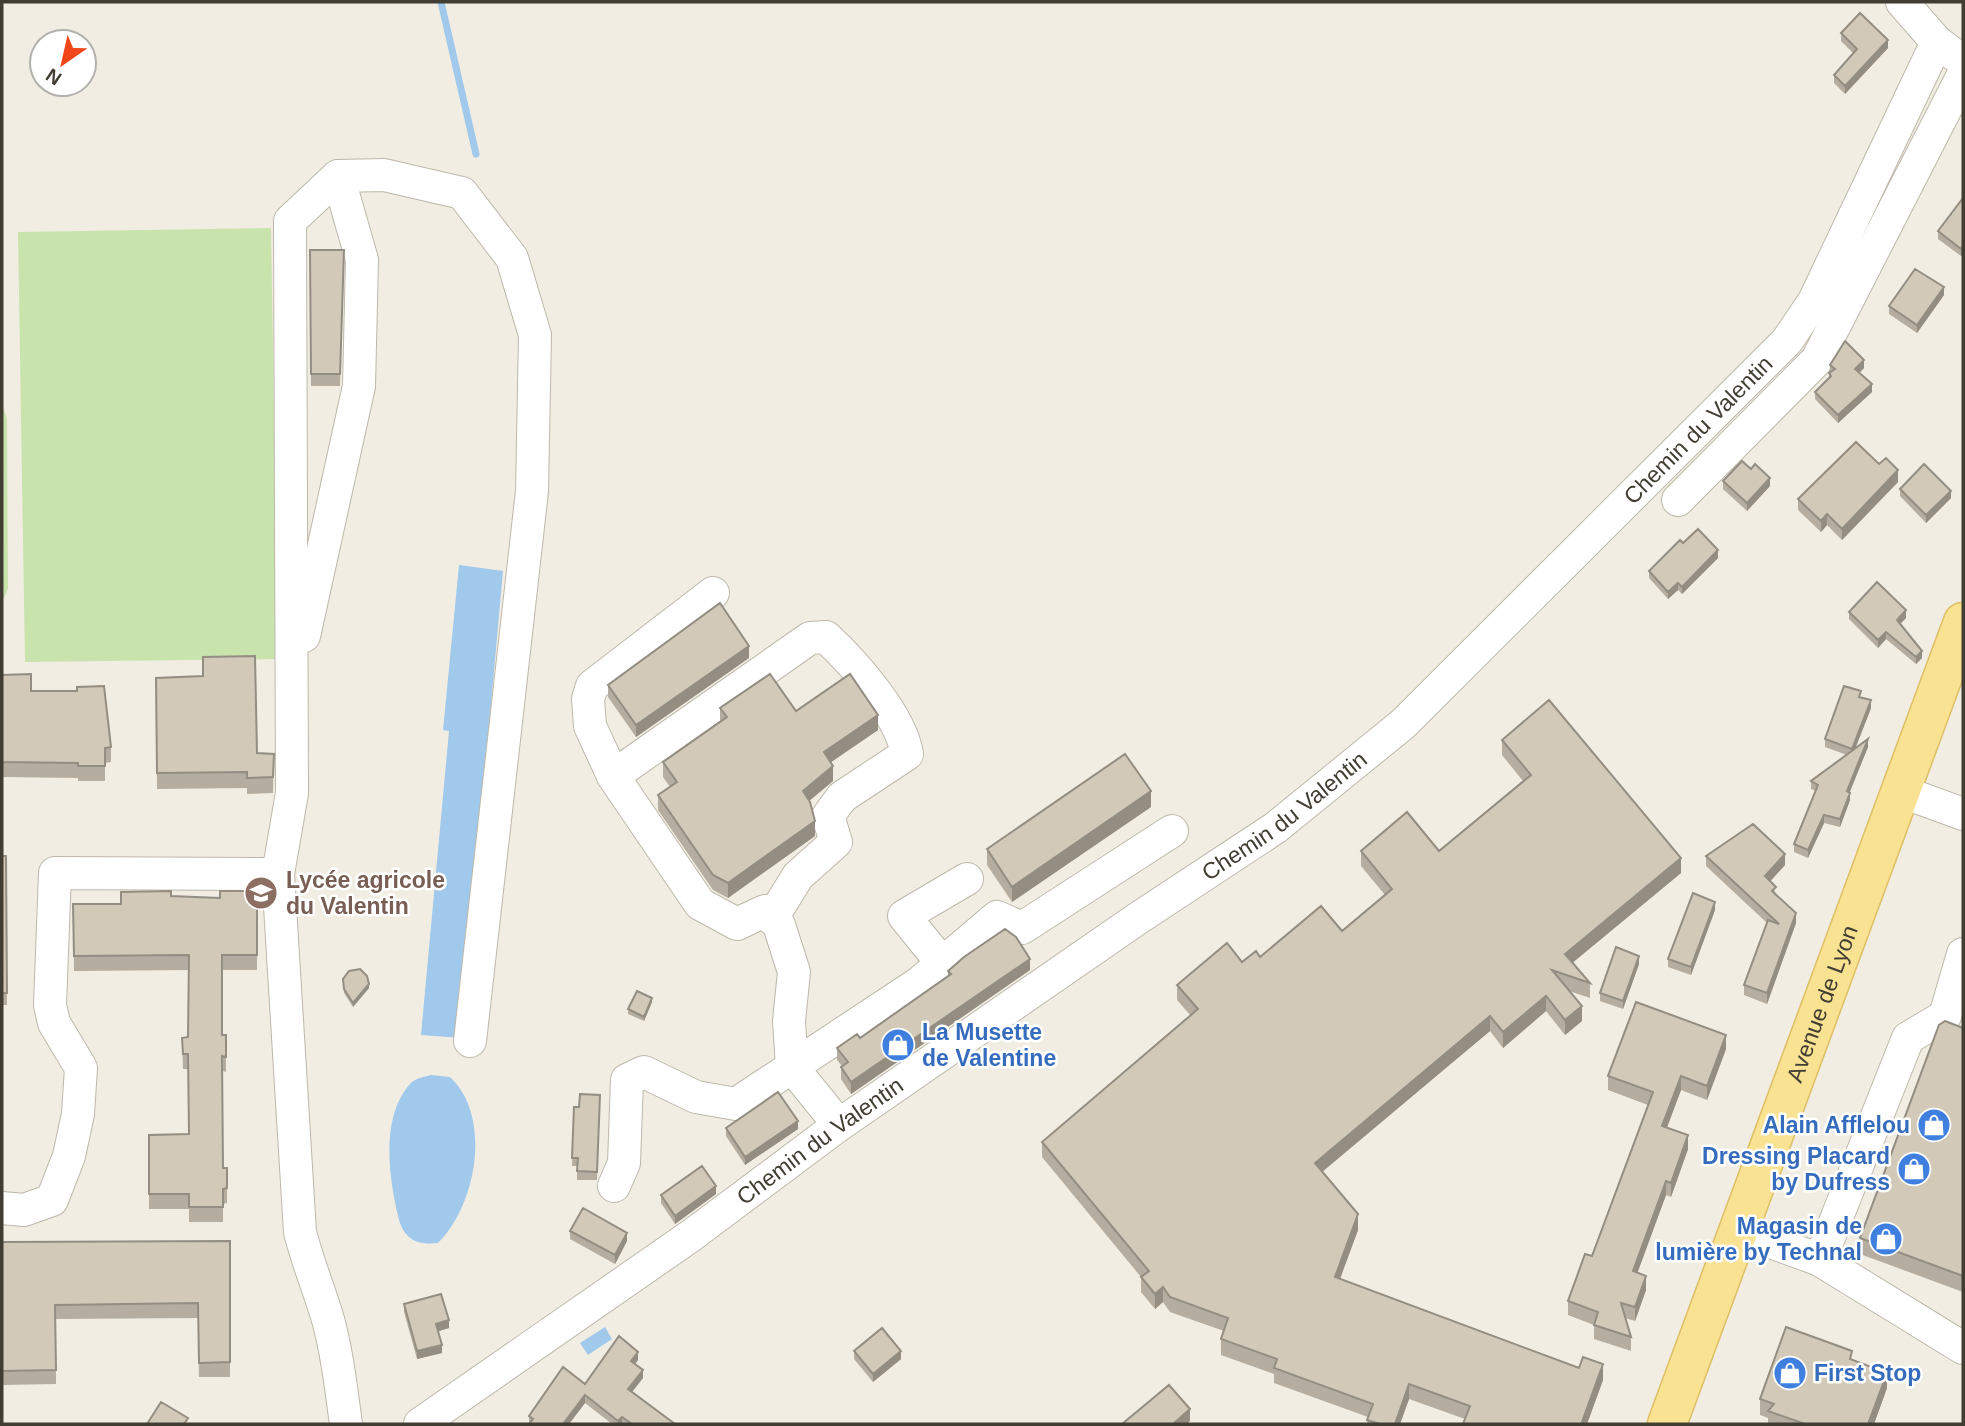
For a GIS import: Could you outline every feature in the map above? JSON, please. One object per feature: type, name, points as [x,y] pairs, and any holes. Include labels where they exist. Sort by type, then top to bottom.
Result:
[{"type":"main road","name":"Avenue de Lyon","points":[[1667,1424],[1963,622]]},
{"type":"street","points":[[1678,500],[1817,360],[1956,59],[1902,2]]},
{"type":"street","name":"Chemin du Valentin","points":[[420,1424],[692,1235],[839,1125],[1137,919],[1275,828],[1403,724],[1493,638],[1787,341],[1814,301],[1956,59]]},
{"type":"street","points":[[346,1424],[339,1371],[326,1315],[310,1272],[300,1232],[278,874],[292,793],[290,221],[338,176],[384,175],[462,193],[512,258],[535,335],[533,491],[470,1041]]},
{"type":"street","points":[[292,692],[359,386],[362,260],[338,176]]},
{"type":"street","points":[[713,593],[592,686],[588,699],[590,726],[613,776],[700,904],[737,924],[765,911],[779,925],[794,972],[789,1021],[792,1067],[839,1125]]},
{"type":"street","points":[[613,776],[810,638],[826,637],[850,659],[904,736],[907,754],[842,797],[828,816],[836,842],[798,876],[772,918]]},
{"type":"street","points":[[1900,791],[1963,814]]},
{"type":"street","points":[[614,1186],[624,1163],[627,1080],[644,1072],[696,1097],[736,1104],[919,983],[997,917],[1022,928],[1172,831]]},
{"type":"street","points":[[2,1208],[24,1210],[52,1200],[69,1156],[78,1114],[81,1068],[54,1023],[50,1005],[55,873],[278,874]]},
{"type":"street","points":[[942,963],[904,916],[967,879]]},
{"type":"street","points":[[1820,1260],[1908,1038],[1945,1016],[1963,954]]},
{"type":"street","points":[[1738,1230],[1820,1260],[1963,1348]]},
{"type":"green space","points":[[271,228],[278,659],[25,662],[18,232]]},
{"type":"green space","points":[[2,405],[7,418],[8,589],[2,602]]},
{"type":"water","points":[[459,565],[503,571],[461,1038],[421,1035],[449,731],[443,730]]},
{"type":"water","points":[[431,1075],[450,1077],[463,1094],[472,1115],[475,1137],[470,1185],[451,1227],[438,1243],[411,1239],[401,1226],[390,1159],[391,1126],[395,1110],[413,1081]]},
{"type":"water","points":[[605,1327],[612,1339],[588,1355],[580,1343]]},
{"type":"building","points":[[1860,13],[1888,40],[1845,86],[1834,75],[1857,49],[1841,33]]},
{"type":"building","points":[[1963,198],[1963,245],[1961,249],[1938,231]]},
{"type":"building","points":[[310,250],[344,250],[340,374],[311,374]]},
{"type":"building","points":[[1915,269],[1944,287],[1917,325],[1889,306]]},
{"type":"building","points":[[1845,341],[1864,360],[1855,369],[1872,384],[1838,415],[1815,392],[1831,376],[1829,373],[1835,369],[1830,365]]},
{"type":"building","points":[[1856,442],[1879,464],[1886,458],[1898,470],[1842,529],[1827,514],[1821,521],[1798,499]]},
{"type":"building","points":[[1742,461],[1751,469],[1755,464],[1770,478],[1747,503],[1723,481]]},
{"type":"building","points":[[1924,464],[1951,491],[1926,515],[1900,489]]},
{"type":"building","points":[[1698,529],[1718,550],[1682,587],[1678,583],[1668,592],[1649,571],[1680,540],[1683,543]]},
{"type":"building","points":[[1877,582],[1906,610],[1897,620],[1922,651],[1916,657],[1886,632],[1878,640],[1849,612]]},
{"type":"building","points":[[720,603],[749,646],[636,725],[608,685]]},
{"type":"building","points":[[255,656],[257,753],[274,754],[273,777],[247,778],[247,772],[157,773],[156,678],[203,676],[203,657]]},
{"type":"building","points":[[31,674],[31,691],[77,691],[77,687],[104,686],[111,747],[105,748],[105,766],[2,762],[2,675]]},
{"type":"building","points":[[770,674],[796,711],[850,674],[878,715],[824,752],[833,766],[803,791],[810,802],[815,821],[728,883],[713,875],[658,795],[677,782],[663,762],[727,717],[720,708]]},
{"type":"building","points":[[1844,686],[1861,691],[1859,697],[1871,700],[1852,749],[1825,739]]},
{"type":"building","points":[[1549,700],[1681,858],[1565,954],[1590,983],[1552,970],[1582,1006],[1565,1020],[1546,996],[1503,1032],[1490,1016],[1315,1163],[1358,1214],[1335,1277],[1579,1368],[1583,1357],[1603,1364],[1582,1422],[1587,1424],[1463,1424],[1470,1406],[1409,1384],[1395,1424],[1380,1424],[1367,1420],[1373,1404],[1274,1368],[1277,1359],[1221,1339],[1228,1318],[1170,1297],[1163,1287],[1155,1294],[1141,1277],[1149,1271],[1042,1142],[1198,1009],[1177,985],[1227,943],[1242,962],[1256,951],[1260,957],[1321,906],[1342,931],[1392,889],[1361,851],[1407,812],[1439,851],[1531,775],[1502,740]]},
{"type":"building","points":[[1868,739],[1847,791],[1850,793],[1840,819],[1824,815],[1808,850],[1794,844],[1818,785],[1811,781]]},
{"type":"building","points":[[1125,754],[1151,791],[1012,887],[987,849]]},
{"type":"building","points":[[1753,824],[1785,854],[1765,876],[1776,887],[1772,891],[1796,913],[1767,993],[1744,985],[1768,920],[1779,924],[1706,856]]},
{"type":"building","points":[[2,856],[6,856],[7,993],[2,993]]},
{"type":"building","points":[[171,891],[171,896],[220,898],[220,891],[257,891],[257,955],[222,955],[222,1035],[226,1035],[226,1057],[222,1056],[223,1168],[227,1168],[223,1207],[189,1207],[189,1194],[149,1194],[149,1135],[189,1134],[188,1054],[183,1054],[182,1038],[188,1037],[189,955],[74,956],[73,904],[121,904],[121,892]]},
{"type":"building","points":[[1693,893],[1715,902],[1691,967],[1668,959]]},
{"type":"building","points":[[1005,929],[1016,937],[1030,959],[851,1082],[841,1067],[848,1062],[837,1048],[857,1034],[860,1038],[951,974],[948,971],[964,957]]},
{"type":"building","points":[[1616,947],[1639,956],[1623,1001],[1600,993]]},
{"type":"building","points":[[360,969],[367,976],[369,984],[353,1003],[344,989],[343,979],[349,971]]},
{"type":"building","points":[[637,991],[652,998],[644,1017],[628,1009]]},
{"type":"building","points":[[1636,1002],[1726,1035],[1707,1086],[1681,1076],[1662,1126],[1688,1135],[1671,1183],[1666,1181],[1633,1271],[1646,1276],[1635,1307],[1621,1303],[1631,1337],[1594,1325],[1598,1312],[1568,1301],[1585,1254],[1592,1256],[1653,1092],[1608,1076]]},
{"type":"building","points":[[1945,1021],[1963,1028],[1963,1276],[1860,1238],[1939,1025]]},
{"type":"building","points":[[778,1092],[798,1121],[745,1157],[726,1128]]},
{"type":"building","points":[[580,1094],[600,1095],[597,1172],[577,1171],[578,1158],[572,1158],[574,1107],[579,1107]]},
{"type":"building","points":[[702,1166],[716,1186],[675,1216],[661,1195]]},
{"type":"building","points":[[583,1208],[627,1233],[615,1255],[570,1231]]},
{"type":"building","points":[[230,1241],[230,1362],[199,1363],[198,1303],[55,1305],[56,1370],[2,1371],[2,1242]]},
{"type":"building","points":[[441,1294],[449,1320],[436,1324],[442,1345],[417,1351],[404,1304]]},
{"type":"building","points":[[1786,1327],[1852,1351],[1850,1359],[1887,1373],[1868,1424],[1805,1424],[1768,1411],[1774,1404],[1760,1399]]},
{"type":"building","points":[[882,1328],[901,1351],[873,1374],[854,1351]]},
{"type":"building","points":[[619,1336],[638,1352],[631,1361],[643,1370],[628,1389],[675,1424],[632,1424],[622,1417],[618,1421],[585,1395],[563,1424],[529,1424],[533,1419],[529,1416],[563,1367],[585,1384]]},
{"type":"building","points":[[1169,1385],[1190,1409],[1173,1424],[1122,1424]]},
{"type":"building","points":[[161,1402],[188,1418],[184,1424],[147,1424]]},
{"type":"waterway","points":[[441,2],[476,154]]},
{"type":"place","name":"Lycée agricole du Valentin","points":[[261,893]]},
{"type":"place","name":"La Musette de Valentine","points":[[898,1045]]},
{"type":"place","name":"Alain Afflelou","points":[[1934,1125]]},
{"type":"place","name":"Dressing Placard by Dufress","points":[[1914,1169]]},
{"type":"place","name":"Magasin de lumière by Technal","points":[[1886,1239]]},
{"type":"place","name":"First Stop","points":[[1790,1373]]}]
